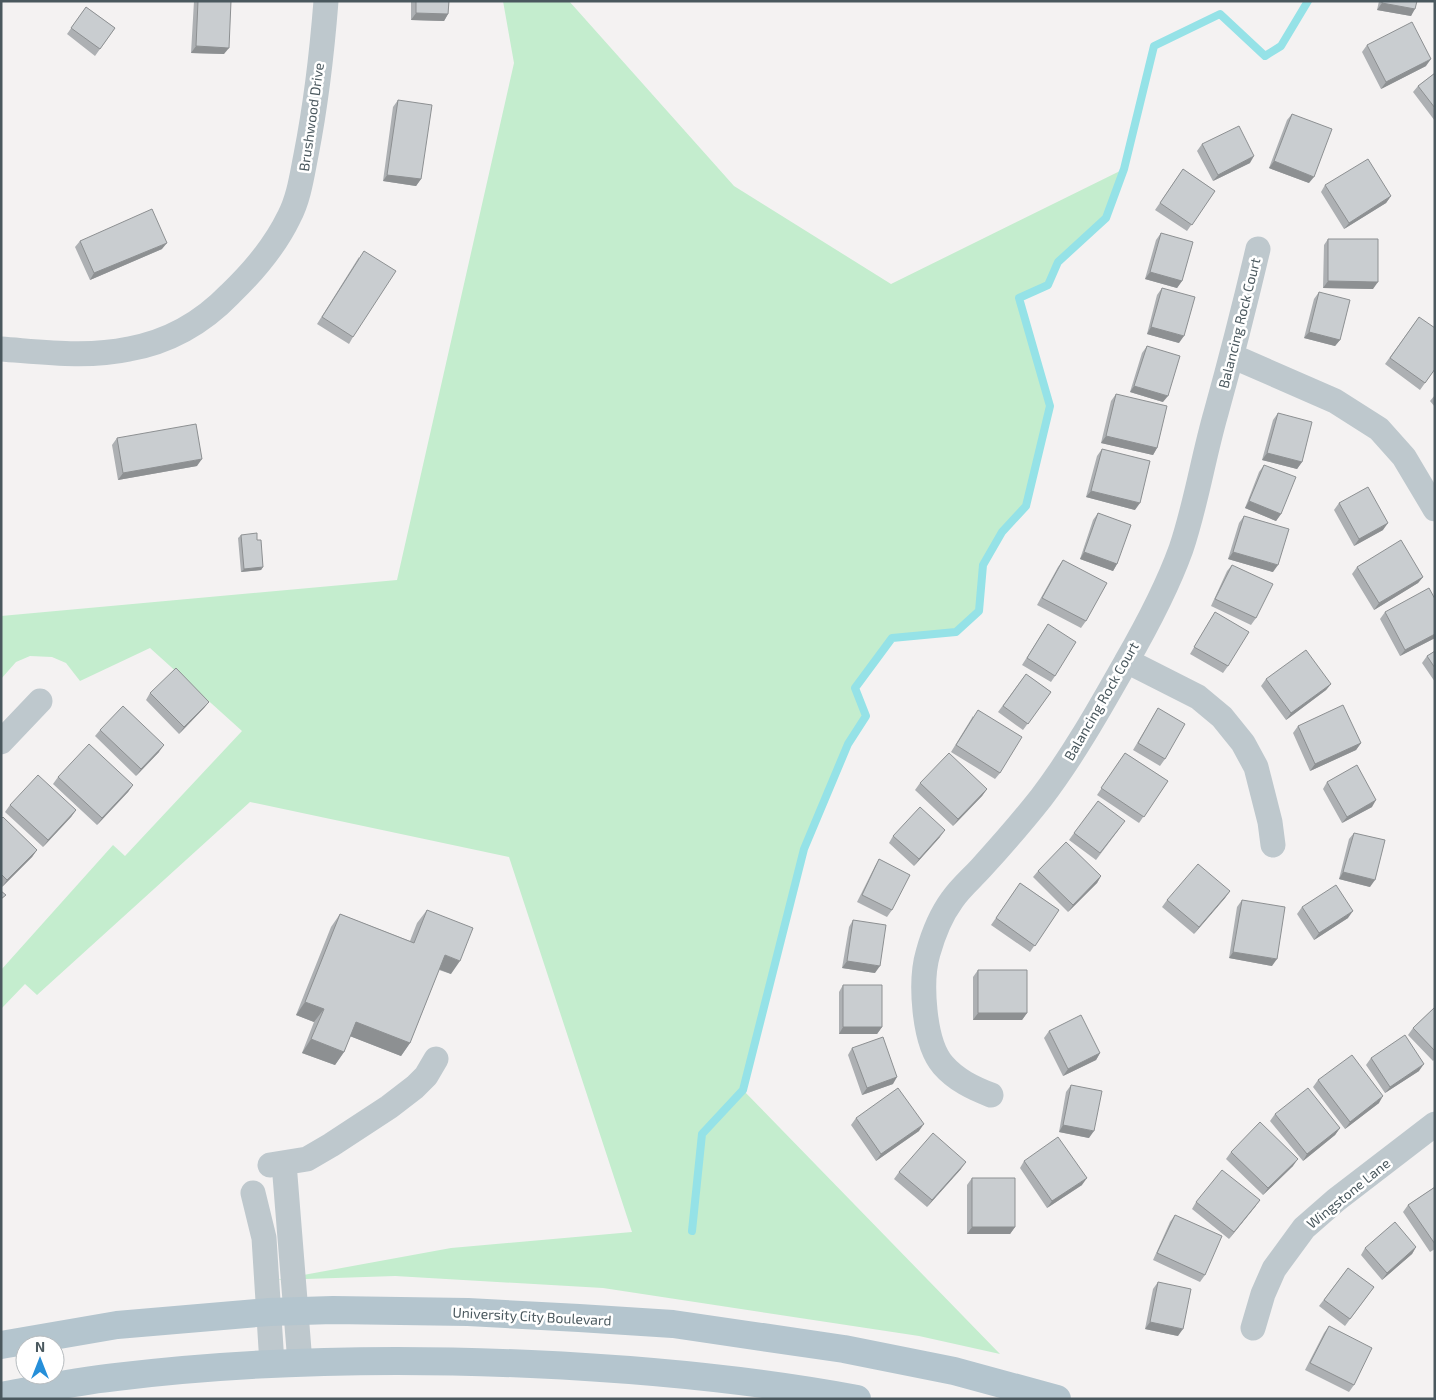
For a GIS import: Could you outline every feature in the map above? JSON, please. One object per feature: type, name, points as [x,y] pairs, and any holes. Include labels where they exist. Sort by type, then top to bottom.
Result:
[{"type":"main road","name":"University City Boulevard","points":[[1,1345],[117,1325],[269,1312],[468,1312],[673,1324],[844,1349],[954,1371],[1057,1399]]},
{"type":"main road","points":[[1,1396],[115,1377],[272,1364],[464,1361],[608,1368],[760,1384],[857,1399]]},
{"type":"street","name":"Brushwood Drive","points":[[1,349],[79,354],[145,346],[178,333],[204,317],[246,279],[278,238],[290,215],[302,180],[312,126],[326,1]]},
{"type":"street","name":"Balancing Rock Court","points":[[992,1095],[966,1085],[942,1064],[931,1044],[926,1025],[924,994],[928,955],[938,926],[952,900],[1014,832],[1043,796],[1070,755],[1127,661],[1167,581],[1180,551],[1232,356],[1258,249]]},
{"type":"street","points":[[1232,356],[1335,401],[1379,429],[1404,457],[1435,509]]},
{"type":"street","points":[[1127,661],[1198,697],[1222,717],[1243,743],[1256,767],[1270,822],[1273,845]]},
{"type":"street","points":[[1,742],[40,701]]},
{"type":"street","points":[[300,1363],[296,1311],[277,1164],[307,1159],[367,1122],[415,1087],[426,1076],[436,1059]]},
{"type":"street","name":"Wingstone Lane","points":[[1253,1328],[1263,1294],[1274,1269],[1304,1228],[1336,1200],[1435,1124]]},
{"type":"street","points":[[253,1193],[264,1238],[272,1364]]},
{"type":"green space","points":[[503,1],[569,1],[734,186],[891,284],[1124,169],[1106,218],[1058,262],[1048,285],[1019,298],[1050,406],[1026,506],[1002,532],[983,565],[979,611],[956,632],[892,638],[855,688],[866,716],[848,744],[804,849],[743,1090],[1000,1354],[919,1336],[603,1288],[395,1276],[276,1280],[451,1248],[632,1232],[509,857],[250,802],[37,995],[25,984],[1,1009],[1,970],[113,845],[125,856],[242,731],[150,648],[80,681],[66,663],[52,657],[30,656],[16,662],[1,679],[1,616],[397,580],[514,63]]},
{"type":"building","points":[[198,1],[231,1],[229,48],[196,46]]},
{"type":"building","points":[[416,1],[449,1],[448,14],[416,13]]},
{"type":"building","points":[[1382,1],[1417,1],[1415,9],[1382,3]]},
{"type":"building","points":[[86,7],[115,28],[100,49],[71,28]]},
{"type":"building","points":[[1412,22],[1431,59],[1386,82],[1367,45]]},
{"type":"building","points":[[1435,73],[1435,108],[1418,86]]},
{"type":"building","points":[[398,100],[432,105],[421,179],[387,175]]},
{"type":"building","points":[[1292,114],[1332,129],[1314,177],[1274,161]]},
{"type":"building","points":[[1239,126],[1254,156],[1218,175],[1202,144]]},
{"type":"building","points":[[1368,159],[1391,196],[1349,223],[1325,185]]},
{"type":"building","points":[[1183,169],[1215,191],[1192,225],[1160,203]]},
{"type":"building","points":[[152,209],[167,243],[94,273],[80,241]]},
{"type":"building","points":[[1161,233],[1193,242],[1182,281],[1150,272]]},
{"type":"building","points":[[1328,239],[1378,239],[1378,282],[1328,281]]},
{"type":"building","points":[[364,251],[396,271],[353,337],[322,317]]},
{"type":"building","points":[[1162,288],[1195,297],[1184,336],[1151,327]]},
{"type":"building","points":[[1319,292],[1350,300],[1340,340],[1309,332]]},
{"type":"building","points":[[1419,317],[1435,328],[1435,369],[1425,383],[1390,358]]},
{"type":"building","points":[[1147,346],[1180,356],[1168,396],[1134,386]]},
{"type":"building","points":[[1116,394],[1167,406],[1157,448],[1106,436]]},
{"type":"building","points":[[1278,413],[1312,422],[1302,462],[1267,453]]},
{"type":"building","points":[[196,424],[202,459],[123,473],[117,438]]},
{"type":"building","points":[[1102,449],[1150,461],[1140,503],[1091,491]]},
{"type":"building","points":[[1264,465],[1296,477],[1281,514],[1249,501]]},
{"type":"building","points":[[1368,487],[1388,523],[1359,539],[1339,503]]},
{"type":"building","points":[[1098,513],[1131,525],[1117,564],[1084,552]]},
{"type":"building","points":[[1244,516],[1289,529],[1278,565],[1233,552]]},
{"type":"building","points":[[257,533],[257,540],[261,540],[263,567],[244,569],[241,535]]},
{"type":"building","points":[[1401,540],[1423,577],[1379,603],[1357,567]]},
{"type":"building","points":[[1063,560],[1107,583],[1086,621],[1042,598]]},
{"type":"building","points":[[1232,565],[1273,584],[1256,618],[1215,599]]},
{"type":"building","points":[[1429,588],[1435,599],[1435,634],[1405,650],[1385,612]]},
{"type":"building","points":[[1215,612],[1249,632],[1228,666],[1194,647]]},
{"type":"building","points":[[1048,624],[1076,642],[1055,676],[1027,658]]},
{"type":"building","points":[[1306,650],[1331,684],[1291,713],[1266,679]]},
{"type":"building","points":[[1435,651],[1435,668],[1427,656]]},
{"type":"building","points":[[176,668],[209,702],[184,727],[150,693]]},
{"type":"building","points":[[1026,674],[1051,692],[1028,724],[1003,706]]},
{"type":"building","points":[[1343,705],[1361,743],[1315,764],[1298,726]]},
{"type":"building","points":[[123,706],[164,745],[141,769],[100,730]]},
{"type":"building","points":[[1158,708],[1185,724],[1165,759],[1138,743]]},
{"type":"building","points":[[978,710],[1022,737],[1000,773],[956,745]]},
{"type":"building","points":[[89,744],[133,785],[102,818],[58,777]]},
{"type":"building","points":[[949,753],[987,789],[958,819],[920,783]]},
{"type":"building","points":[[1125,753],[1168,781],[1144,817],[1101,788]]},
{"type":"building","points":[[1357,765],[1376,800],[1347,817],[1327,782]]},
{"type":"building","points":[[38,775],[76,810],[48,840],[10,805]]},
{"type":"building","points":[[1098,801],[1125,821],[1100,853],[1074,833]]},
{"type":"building","points":[[920,807],[945,830],[919,859],[893,836]]},
{"type":"building","points":[[3,817],[37,850],[7,880],[1,874],[1,819]]},
{"type":"building","points":[[1354,833],[1385,840],[1375,880],[1343,872]]},
{"type":"building","points":[[1066,842],[1101,876],[1073,905],[1038,871]]},
{"type":"building","points":[[879,859],[910,875],[892,910],[862,895]]},
{"type":"building","points":[[1198,864],[1230,891],[1199,927],[1167,900]]},
{"type":"building","points":[[1020,883],[1059,910],[1035,946],[996,918]]},
{"type":"building","points":[[1336,885],[1353,911],[1319,933],[1302,907]]},
{"type":"building","points":[[1,891],[6,895],[1,899]]},
{"type":"building","points":[[1242,900],[1285,907],[1277,959],[1233,952]]},
{"type":"building","points":[[427,910],[473,928],[460,961],[445,955],[410,1043],[356,1022],[344,1052],[311,1039],[324,1009],[305,1002],[340,914],[414,943]]},
{"type":"building","points":[[853,920],[886,925],[880,966],[847,961]]},
{"type":"building","points":[[978,970],[1027,970],[1027,1013],[978,1013]]},
{"type":"building","points":[[843,985],[882,985],[882,1027],[843,1027]]},
{"type":"building","points":[[1435,1007],[1435,1051],[1413,1028]]},
{"type":"building","points":[[1081,1015],[1100,1053],[1068,1069],[1049,1031]]},
{"type":"building","points":[[1405,1035],[1424,1064],[1390,1087],[1371,1058]]},
{"type":"building","points":[[883,1037],[897,1077],[867,1088],[852,1048]]},
{"type":"building","points":[[1352,1055],[1383,1096],[1350,1122],[1318,1080]]},
{"type":"building","points":[[1071,1085],[1102,1091],[1094,1131],[1063,1125]]},
{"type":"building","points":[[898,1088],[924,1124],[881,1154],[856,1118]]},
{"type":"building","points":[[1308,1088],[1340,1128],[1307,1154],[1275,1114]]},
{"type":"building","points":[[1260,1122],[1298,1159],[1268,1188],[1231,1152]]},
{"type":"building","points":[[933,1133],[966,1162],[932,1200],[899,1172]]},
{"type":"building","points":[[1058,1137],[1087,1178],[1052,1201],[1024,1161]]},
{"type":"building","points":[[1222,1170],[1260,1200],[1234,1232],[1196,1202]]},
{"type":"building","points":[[972,1178],[1015,1178],[1015,1227],[972,1227]]},
{"type":"building","points":[[1435,1187],[1435,1244],[1408,1205]]},
{"type":"building","points":[[1175,1215],[1222,1236],[1205,1275],[1157,1253]]},
{"type":"building","points":[[1395,1222],[1416,1247],[1387,1273],[1365,1248]]},
{"type":"building","points":[[1348,1268],[1374,1287],[1350,1319],[1324,1300]]},
{"type":"building","points":[[1158,1282],[1191,1289],[1183,1329],[1150,1322]]},
{"type":"building","points":[[1329,1326],[1372,1348],[1354,1385],[1310,1363]]},
{"type":"waterway","points":[[692,1231],[702,1134],[743,1090],[804,849],[848,744],[866,716],[855,688],[892,638],[956,632],[979,611],[983,565],[1002,532],[1026,506],[1050,406],[1019,298],[1048,285],[1058,262],[1106,218],[1124,169],[1154,46],[1220,14],[1265,56],[1281,46],[1308,1]]}]
